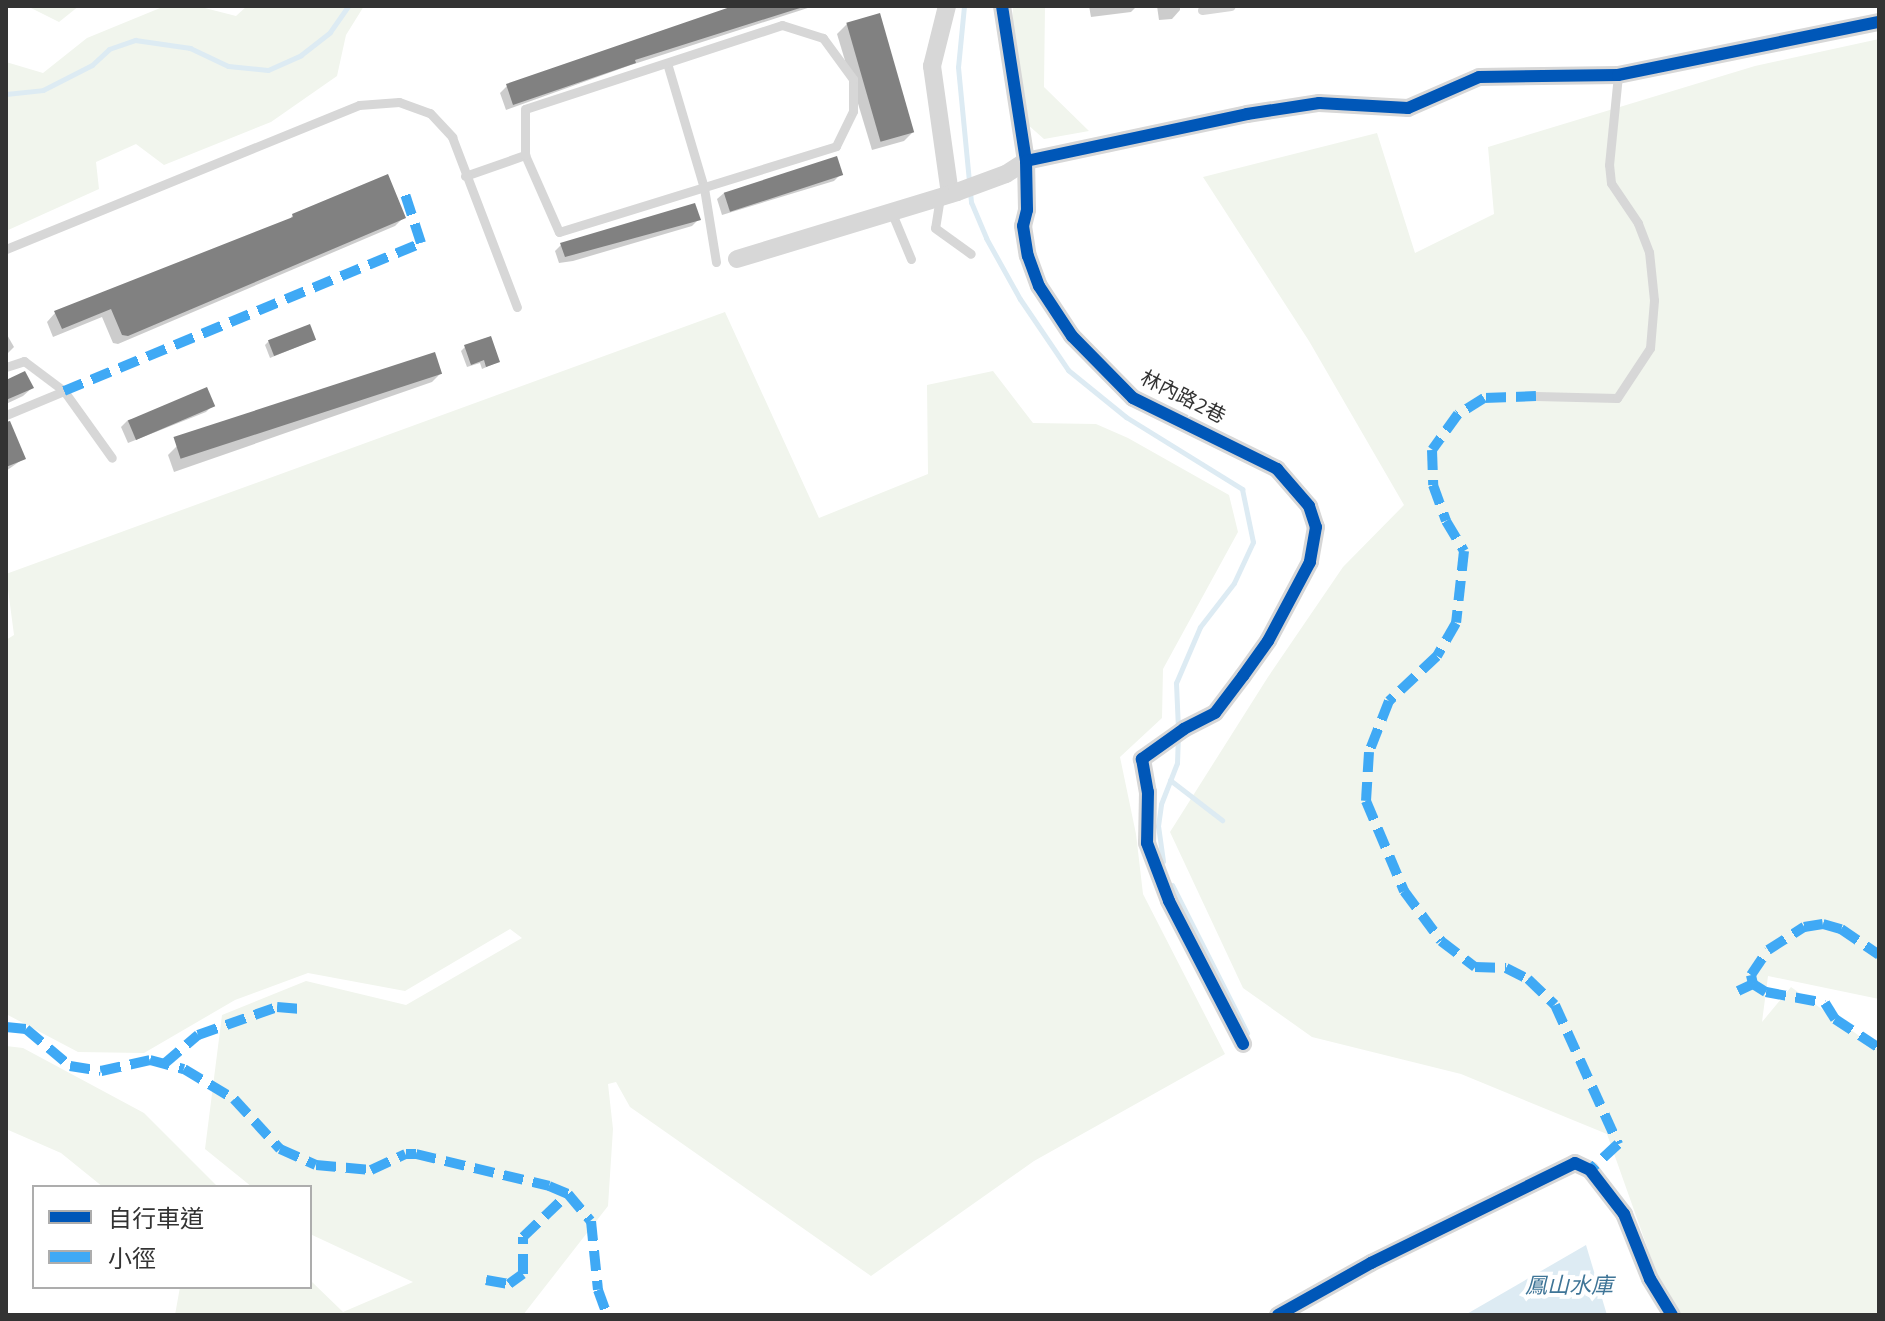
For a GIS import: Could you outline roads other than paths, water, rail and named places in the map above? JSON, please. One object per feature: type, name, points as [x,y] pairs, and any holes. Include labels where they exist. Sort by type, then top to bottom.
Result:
[{"type":"street","points":[[947,6],[932,66],[949,194]]},
{"type":"street","name":"林內路2巷","points":[[1002,6],[1026,161],[1027,210],[1023,226],[1028,256],[1039,286],[1072,336],[1133,398],[1230,443],[1277,469],[1295,486],[1309,506],[1316,527],[1310,562],[1268,641],[1243,676],[1215,713],[1184,729],[1142,759],[1148,792],[1147,843],[1169,901],[1243,1044]]},
{"type":"street","points":[[737,259],[949,194],[1006,174],[1026,161],[1156,133],[1319,103],[1408,108],[1479,77],[1618,75],[1879,22]]},
{"type":"street","points":[[1278,1315],[1371,1263],[1575,1163],[1590,1170],[1624,1214],[1650,1279],[1672,1315]]},
{"type":"lane","points":[[1202,10],[1231,6]]},
{"type":"lane","points":[[782,25],[823,38],[853,79],[853,111],[836,146],[559,232],[525,155],[525,109],[667,63],[782,25]]},
{"type":"lane","points":[[667,63],[704,188],[716,262]]},
{"type":"lane","points":[[1536,396],[1617,398],[1650,348],[1654,300],[1649,252],[1638,223],[1611,183],[1609,165],[1618,75]]},
{"type":"lane","points":[[6,249],[359,105],[399,102],[430,113],[452,137],[517,307]]},
{"type":"lane","points":[[465,176],[525,155]]},
{"type":"lane","points":[[949,194],[935,228],[971,254]]},
{"type":"lane","points":[[891,211],[911,259]]},
{"type":"lane","points":[[6,367],[24,361],[64,391],[112,458]]},
{"type":"lane","points":[[6,415],[64,391]]},
{"type":"water","name":"鳳山水庫","points":[[1586,1245],[1607,1315],[1465,1315]]},
{"type":"waterway","points":[[6,94],[43,90],[92,65],[109,49],[135,40],[190,48],[228,66],[268,70],[301,55],[330,32],[348,6]]},
{"type":"waterway","points":[[964,6],[958,67],[971,202],[986,238],[1020,299],[1068,370],[1126,417],[1242,489],[1253,542],[1234,583],[1200,627],[1176,683],[1178,728]]},
{"type":"waterway","points":[[1163,861],[1158,826],[1161,804],[1177,763],[1178,738]]},
{"type":"waterway","points":[[1170,780],[1222,820]]},
{"type":"waterway","points":[[1172,885],[1247,1033]]}]
